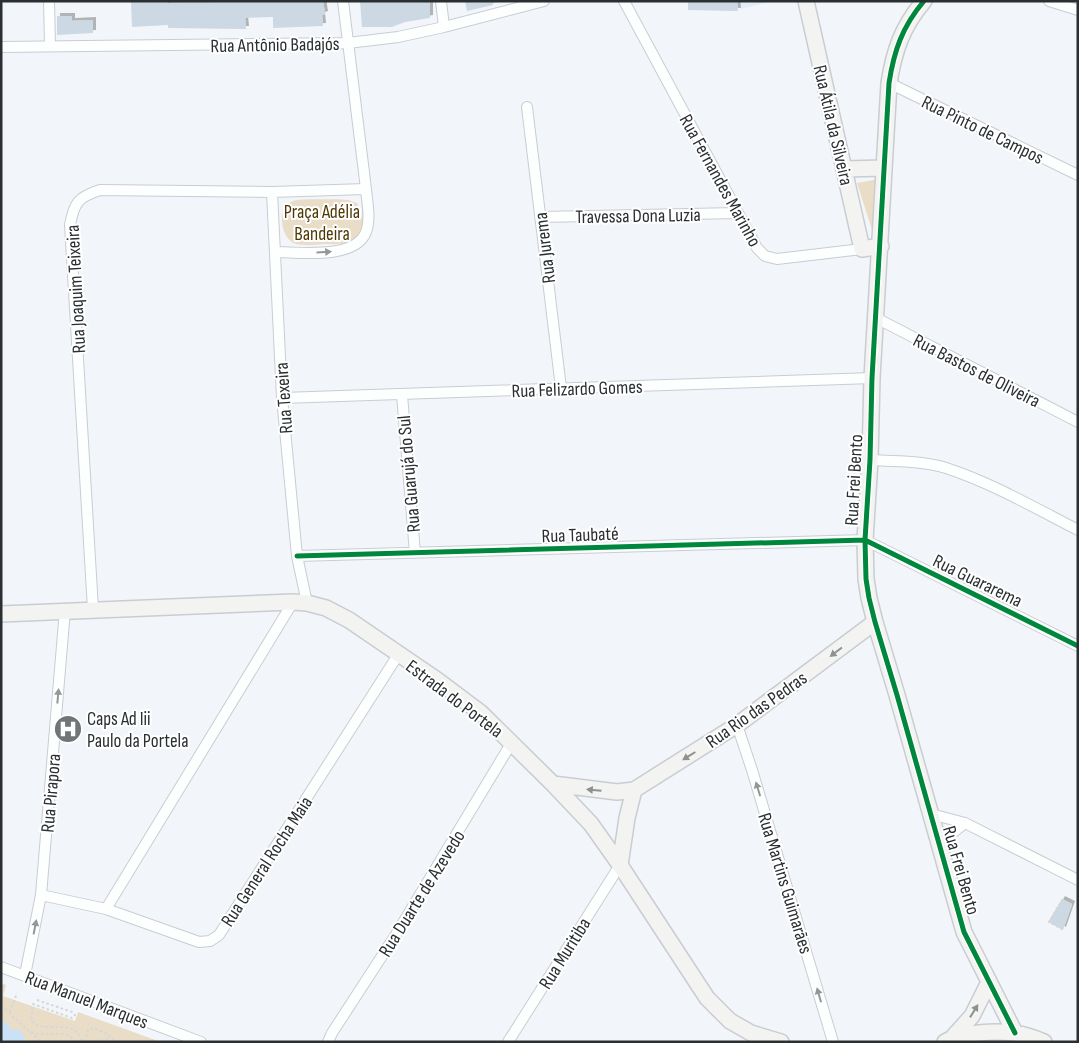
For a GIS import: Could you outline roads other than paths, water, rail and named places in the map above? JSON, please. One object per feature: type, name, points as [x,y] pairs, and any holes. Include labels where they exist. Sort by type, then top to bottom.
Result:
[{"type":"street","points":[[49,1],[50,46]]},
{"type":"street","points":[[275,252],[323,253],[341,250],[353,246],[366,232],[368,215],[366,189],[343,1]]},
{"type":"street","points":[[440,1],[444,27]]},
{"type":"street","name":"Rua Antônio Badajós","points":[[1,47],[348,43],[398,37],[544,1]]},
{"type":"street","name":"Rua Fernandes Marinho","points":[[624,1],[737,213],[757,248],[765,256],[777,259],[881,246]]},
{"type":"street","name":"Rua Átila da Silveira","points":[[806,1],[862,249]]},
{"type":"street","name":"Rua Frei Bento","points":[[924,1],[902,35],[893,58],[889,83],[872,378],[870,460],[865,540],[866,579],[868,598],[964,932],[1015,1033]]},
{"type":"street","points":[[1049,1],[1078,10]]},
{"type":"street","name":"Rua Pinto de Campos","points":[[889,83],[1078,175]]},
{"type":"street","name":"Rua Jurema","points":[[527,107],[560,388]]},
{"type":"street","points":[[844,169],[884,168]]},
{"type":"street","name":"Rua Joaquim Teixeira","points":[[93,609],[70,225],[76,203],[87,194],[100,190],[272,192],[366,189]]},
{"type":"street","name":"Rua Texeira","points":[[272,192],[282,398],[300,602]]},
{"type":"street","name":"Travessa Dona Luzia","points":[[540,217],[737,213]]},
{"type":"street","name":"Rua Bastos de Oliveira","points":[[876,318],[1078,422]]},
{"type":"street","name":"Rua Felizardo Gomes","points":[[282,398],[872,378]]},
{"type":"street","name":"Rua Guarujá do Sul","points":[[402,395],[415,553]]},
{"type":"street","points":[[870,460],[898,461],[944,468],[995,488],[1078,530]]},
{"type":"street","name":"Rua Taubaté","points":[[296,556],[865,540]]},
{"type":"street","name":"Rua Guararema","points":[[865,540],[1078,646]]},
{"type":"street","points":[[106,909],[300,602]]},
{"type":"street","name":"Estrada do Portela","points":[[1,614],[300,602],[326,608],[349,620],[481,713],[512,742],[591,824],[707,998],[730,1021],[750,1037],[781,1042]]},
{"type":"street","name":"Rua Pirapora","points":[[25,975],[41,895],[65,610]]},
{"type":"street","name":"Rua Rio das Pedras","points":[[553,784],[617,792],[634,790],[737,725],[875,622]]},
{"type":"street","name":"Rua General Rocha Maia","points":[[41,895],[106,909],[199,942],[210,941],[219,935],[398,655]]},
{"type":"street","name":"Rua Martins Guimarães","points":[[737,725],[833,1042]]},
{"type":"street","name":"Rua Duarte de Azevedo","points":[[328,1042],[400,928],[512,742]]},
{"type":"street","points":[[620,865],[627,818],[634,790]]},
{"type":"street","points":[[931,814],[965,823],[1078,880]]},
{"type":"street","points":[[940,849],[951,834],[965,823]]},
{"type":"street","name":"Rua Muritiba","points":[[508,1042],[620,865]]},
{"type":"street","name":"Rua Manuel Marques","points":[[1,967],[201,1042]]},
{"type":"street","points":[[949,1039],[972,1016],[989,982]]},
{"type":"street","points":[[949,1039],[993,1033],[1015,1033],[1044,1042]]},
{"type":"water","points":[[1,1014],[3,1021],[8,1024],[11,1030],[17,1030],[23,1034],[24,1042],[1,1042]]},
{"type":"place","name":"Caps Ad Iii Paulo da Portela","points":[[68,729]]},
{"type":"park label","name":"Praça Adélia Bandeira","points":[[322,222]]}]
